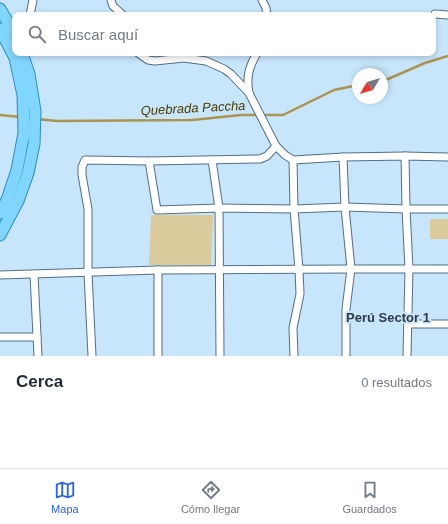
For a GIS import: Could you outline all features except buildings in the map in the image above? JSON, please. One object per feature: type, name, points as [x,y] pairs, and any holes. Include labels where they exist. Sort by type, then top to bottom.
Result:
[{"type":"main road","points":[[0,9],[12,30]]},
{"type":"main road","points":[[0,29],[12,52]]},
{"type":"main road","points":[[0,235],[12,200],[24,133],[23,94],[14,56]]},
{"type":"main road","points":[[0,213],[12,200],[28,173],[34,144],[35,110],[29,74],[23,56]]},
{"type":"street","points":[[31,12],[33,0]]},
{"type":"street","points":[[111,0],[113,6],[120,12]]},
{"type":"street","points":[[262,0],[267,12]]},
{"type":"street","points":[[436,14],[448,14]]},
{"type":"street","points":[[142,56],[148,60],[155,61],[184,58],[206,61],[231,74],[249,93],[276,146],[285,155],[293,160],[344,157],[448,157]]},
{"type":"street","points":[[249,93],[249,69],[256,56]]},
{"type":"street","points":[[92,356],[88,272],[88,209],[82,174],[82,167],[85,160],[149,161],[260,159],[267,156],[276,146]]},
{"type":"street","points":[[405,156],[409,269],[407,356]]},
{"type":"street","points":[[344,157],[345,207],[351,269],[346,309],[346,356]]},
{"type":"street","points":[[212,160],[219,208],[220,356]]},
{"type":"street","points":[[293,160],[294,209],[300,294],[293,328],[294,356]]},
{"type":"street","points":[[149,161],[157,210],[345,207],[448,209]]},
{"type":"street","points":[[0,275],[158,270],[448,269]]},
{"type":"street","points":[[158,270],[158,356]]},
{"type":"street","points":[[34,275],[38,356]]},
{"type":"street","points":[[408,324],[448,324]]},
{"type":"street","points":[[0,337],[37,337]]},
{"type":"shaded area","points":[[151,215],[213,215],[211,265],[149,265]]},
{"type":"shaded area","points":[[430,219],[448,219],[448,239],[430,239]]},
{"type":"waterway","name":"Quebrada Paccha","points":[[388,79],[425,63],[448,56]]},
{"type":"waterway","name":"Quebrada Paccha","points":[[37,119],[57,121],[192,120],[241,115],[283,115],[334,90],[352,86]]},
{"type":"waterway","name":"Quebrada Paccha","points":[[0,115],[20,117]]},
{"type":"district","name":"Perú Sector 1","points":[[388,317]]}]
